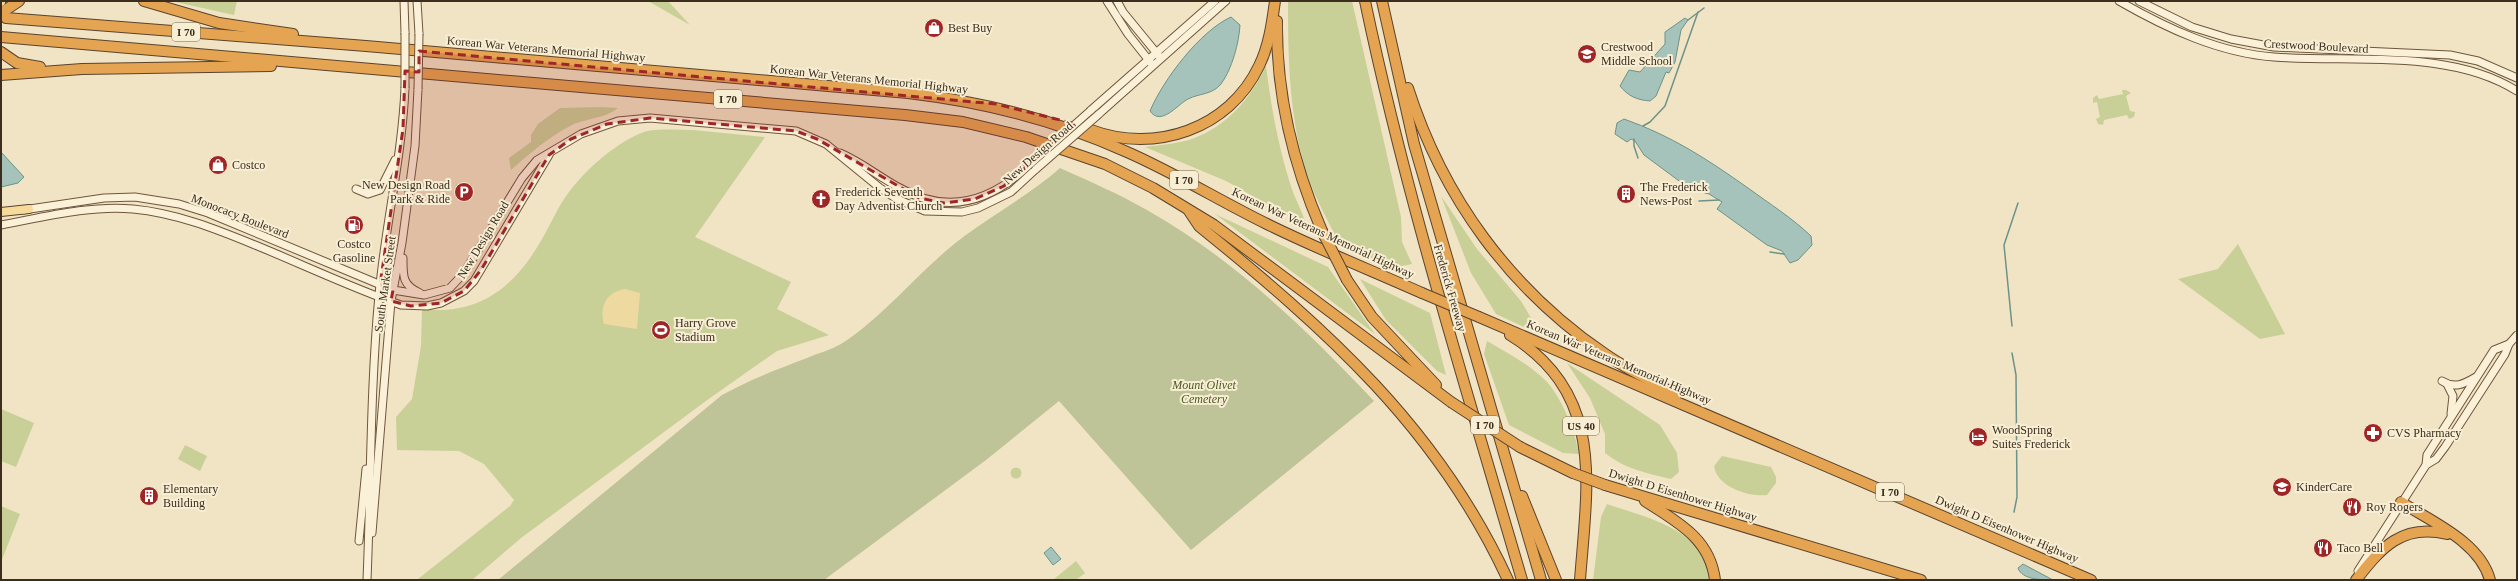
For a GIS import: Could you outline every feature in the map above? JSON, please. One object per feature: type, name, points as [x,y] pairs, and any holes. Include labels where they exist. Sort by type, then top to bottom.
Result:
[{"type":"highway","points":[[3,16],[4,3],[19,1]]},
{"type":"highway","points":[[144,1],[219,23],[366,46]]},
{"type":"highway","points":[[935,96],[996,104],[1034,112],[1116,137],[1146,140],[1180,134],[1209,121],[1223,112],[1245,90],[1260,66],[1266,49],[1276,1]]},
{"type":"highway","points":[[1276,1],[1278,69],[1287,127],[1304,188],[1322,231],[1347,280],[1372,318],[1451,402]]},
{"type":"highway","name":"Frederick Freeway","points":[[1365,1],[1397,145],[1522,580]]},
{"type":"highway","points":[[1382,1],[1412,101],[1435,158],[1464,212],[1504,265],[1542,305],[1583,339],[1633,371],[1714,416]]},
{"type":"highway","name":"Korean War Veterans Memorial Highway","points":[[3,16],[935,96],[1033,116],[1093,137],[1161,168],[1286,233],[1422,293],[1714,416]]},
{"type":"highway","name":"Frederick Freeway","points":[[1388,25],[1414,144],[1491,413],[1541,580]]},
{"type":"highway","name":"I 70","points":[[1,38],[905,115],[963,122],[1026,137],[1105,164],[1184,205],[1451,402]]},
{"type":"highway","points":[[1,52],[9,60],[26,66],[82,69]]},
{"type":"highway","points":[[1,75],[82,69],[331,65]]},
{"type":"highway","points":[[1184,205],[1199,226],[1331,339],[1398,410],[1459,490],[1487,538],[1508,580]]},
{"type":"highway","name":"US 40","points":[[1479,317],[1513,336],[1540,358],[1560,383],[1576,413],[1584,441],[1587,475],[1580,580]]},
{"type":"highway","name":"Dwight D Eisenhower Highway","points":[[1451,402],[1520,447],[1573,473],[1605,485],[1922,580]]},
{"type":"highway","points":[[1491,413],[1556,580]]},
{"type":"highway","name":"Dwight D Eisenhower Highway","points":[[1714,416],[2091,580]]},
{"type":"highway","points":[[1633,493],[1694,535],[1708,553],[1715,580]]},
{"type":"highway","points":[[2401,502],[2455,536],[2478,557],[2490,580]]},
{"type":"highway","points":[[2356,580],[2384,548],[2401,537],[2430,532],[2455,536]]},
{"type":"highway","points":[[2066,568],[2098,580]]},
{"type":"main road","name":"South Market Street","points":[[368,570],[370,450],[379,296],[403,129],[405,88],[404,1]]},
{"type":"main road","name":"South Market Street","points":[[367,580],[376,498],[391,301],[402,243],[415,146],[419,34],[417,1]]},
{"type":"main road","points":[[1107,1],[1128,34],[1153,66]]},
{"type":"main road","points":[[1117,1],[1161,59]]},
{"type":"main road","name":"New Design Road","points":[[393,290],[424,295],[439,292],[457,281],[493,229],[522,178],[537,160],[549,155],[571,138],[594,128],[618,121],[650,118],[796,131],[817,139],[919,198],[944,203],[966,202],[985,196],[1011,182],[1215,1]]},
{"type":"main road","name":"New Design Road","points":[[839,153],[847,163],[897,199],[913,207],[933,212],[962,212],[988,204],[1012,192],[1226,1]]},
{"type":"main road","name":"Crestwood Boulevard","points":[[2119,1],[2189,36],[2237,51],[2274,57],[2448,64],[2485,74],[2517,90]]},
{"type":"main road","name":"Crestwood Boulevard","points":[[2139,1],[2192,27],[2231,39],[2274,47],[2450,55],[2478,61],[2517,78]]},
{"type":"main road","points":[[356,189],[368,194],[380,190],[394,166],[403,129]]},
{"type":"main road","name":"New Design Road","points":[[391,301],[401,305],[426,306],[440,303],[464,291],[478,274],[549,155]]},
{"type":"main road","name":"Monocacy Boulevard","points":[[29,209],[104,198],[135,197],[160,200],[208,213],[393,290]]},
{"type":"main road","points":[[1,213],[29,209]]},
{"type":"main road","name":"Monocacy Boulevard","points":[[1,225],[97,209],[133,209],[176,217],[235,237],[391,301]]},
{"type":"main road","points":[[235,237],[254,239],[262,236]]},
{"type":"main road","points":[[402,243],[402,274],[404,282],[424,295]]},
{"type":"main road","points":[[2352,580],[2401,502],[2426,465],[2436,459],[2445,447],[2505,354],[2509,344],[2517,335]]},
{"type":"main road","points":[[2426,465],[2427,455],[2494,350],[2509,344]]},
{"type":"main road","points":[[2449,420],[2453,396],[2444,383],[2461,386],[2477,375]]},
{"type":"main road","points":[[359,541],[364,476],[370,450]]},
{"type":"highlighted area","points":[[419,51],[996,104],[1076,124],[1004,186],[975,199],[944,203],[919,198],[817,139],[796,131],[650,118],[607,124],[571,139],[549,155],[481,270],[464,291],[441,303],[411,306],[391,301],[393,290],[380,285],[403,129],[405,71],[419,72]]},
{"type":"green space","points":[[171,1],[237,1],[234,15]]},
{"type":"green space","points":[[648,1],[668,1],[690,25]]},
{"type":"green space","points":[[1288,1],[1352,1],[1401,217],[1402,242],[1412,264],[1392,268],[1348,250],[1339,244],[1319,203],[1308,177],[1293,112],[1289,68]]},
{"type":"green space","points":[[1266,66],[1278,140],[1292,189],[1306,226],[1226,181],[1145,147],[1185,141],[1211,130],[1223,122],[1234,112],[1252,91]]},
{"type":"green space","points":[[2122,90],[2126,90],[2131,93],[2126,96],[2130,111],[2135,112],[2134,117],[2129,119],[2127,115],[2104,120],[2103,125],[2098,124],[2096,119],[2100,117],[2097,102],[2093,103],[2093,98],[2097,95],[2099,99],[2123,94]]},
{"type":"green space","points":[[560,108],[618,108],[608,114],[565,128],[541,145],[511,170],[509,158],[531,142],[531,135],[538,124]]},
{"type":"green space","points":[[661,130],[693,130],[765,137],[695,237],[791,282],[777,309],[829,335],[777,351],[710,398],[521,538],[472,580],[418,579],[510,506],[514,500],[484,464],[459,451],[397,450],[396,417],[412,399],[421,346],[422,309],[442,310],[461,308],[478,303],[493,295],[507,284],[520,271],[531,256],[561,203],[576,183],[593,165],[613,149],[634,136],[644,132]]},
{"type":"green space","name":"Mount Olivet Cemetery","points":[[1060,168],[1147,210],[1210,250],[1268,297],[1322,348],[1374,401],[1191,550],[1059,401],[986,460],[824,580],[498,580],[722,395],[764,375],[829,350],[855,335],[869,324],[947,250],[975,228],[1033,190]]},
{"type":"green space","points":[[1441,196],[1477,249],[1521,301],[1541,335],[1496,314],[1471,273]]},
{"type":"green space","points":[[1215,214],[1328,267],[1375,334]]},
{"type":"green space","points":[[2238,244],[2285,334],[2260,339],[2178,279],[2218,269]]},
{"type":"green space","points":[[1360,279],[1430,313],[1446,375],[1437,371],[1386,320]]},
{"type":"green space","points":[[1487,341],[1526,365],[1541,376],[1553,389],[1568,416],[1579,454],[1563,453],[1509,425],[1484,354]]},
{"type":"green space","points":[[1567,363],[1660,425],[1677,453],[1679,472],[1671,479],[1653,475],[1628,467],[1605,453],[1605,434],[1590,398]]},
{"type":"green space","points":[[1,409],[34,423],[16,467],[1,461]]},
{"type":"green space","points":[[185,445],[207,456],[200,471],[178,459]]},
{"type":"green space","points":[[1722,456],[1771,467],[1776,477],[1776,483],[1767,495],[1751,494],[1734,489],[1721,480],[1716,473],[1714,466]]},
{"type":"green space","points":[[1014,468],[1018,468],[1020,469],[1020,477],[1014,478],[1011,475],[1011,471]]},
{"type":"green space","points":[[1607,504],[1656,521],[1672,528],[1686,537],[1698,549],[1706,563],[1709,580],[1593,580],[1601,517]]},
{"type":"green space","points":[[1,506],[20,514],[1,562]]},
{"type":"green space","points":[[1076,561],[1085,573],[1076,580],[1053,580]]},
{"type":"sand","points":[[625,289],[640,293],[637,329],[604,324],[602,312],[606,301],[613,293]]},
{"type":"water","points":[[1231,17],[1240,25],[1239,32],[1232,63],[1221,84],[1210,92],[1188,99],[1164,116],[1159,117],[1154,115],[1150,111],[1173,71],[1207,33]]},
{"type":"water","points":[[1685,18],[1688,20],[1681,30],[1675,62],[1669,73],[1666,72],[1656,96],[1650,101],[1633,97],[1626,92],[1620,86],[1629,70],[1640,72],[1665,44],[1665,32]]},
{"type":"water","points":[[1624,119],[1674,141],[1718,167],[1773,205],[1796,223],[1811,236],[1812,245],[1798,260],[1790,263],[1782,251],[1767,245],[1717,209],[1722,202],[1709,194],[1690,189],[1644,155],[1635,141],[1631,139],[1627,142],[1615,134],[1617,123]]},
{"type":"water","points":[[1,152],[24,177],[18,183],[1,187]]},
{"type":"water","points":[[1051,547],[1061,559],[1053,565],[1044,553]]},
{"type":"water","points":[[2023,564],[2053,580],[2044,580],[2024,575],[2018,568]]},
{"type":"waterway","points":[[1688,20],[1704,8]]},
{"type":"waterway","points":[[1643,126],[1650,122],[1665,106],[1698,12]]},
{"type":"waterway","points":[[1634,139],[1634,146],[1638,158]]},
{"type":"waterway","points":[[1699,201],[1719,200]]},
{"type":"waterway","points":[[2012,326],[2004,245],[2018,203]]},
{"type":"waterway","points":[[1770,252],[1784,254]]},
{"type":"waterway","points":[[2012,353],[2016,375],[2017,497],[2014,512]]},
{"type":"place","name":"Best Buy","points":[[934,28]]},
{"type":"place","name":"Crestwood Middle School","points":[[1587,54]]},
{"type":"place","name":"Costco","points":[[218,165]]},
{"type":"place","name":"New Design Road Park & Ride","points":[[464,192]]},
{"type":"place","name":"The Frederick News-Post","points":[[1626,194]]},
{"type":"place","name":"Frederick Seventh Day Adventist Church","points":[[821,199]]},
{"type":"place","name":"Costco Gasoline","points":[[354,225]]},
{"type":"place","name":"Harry Grove Stadium","points":[[661,330]]},
{"type":"place","name":"CVS Pharmacy","points":[[2373,433]]},
{"type":"place","name":"WoodSpring Suites Frederick","points":[[1978,437]]},
{"type":"place","name":"KinderCare","points":[[2282,487]]},
{"type":"place","name":"Elementary Building","points":[[149,496]]},
{"type":"place","name":"Roy Rogers","points":[[2352,507]]},
{"type":"place","name":"Taco Bell","points":[[2323,548]]}]
